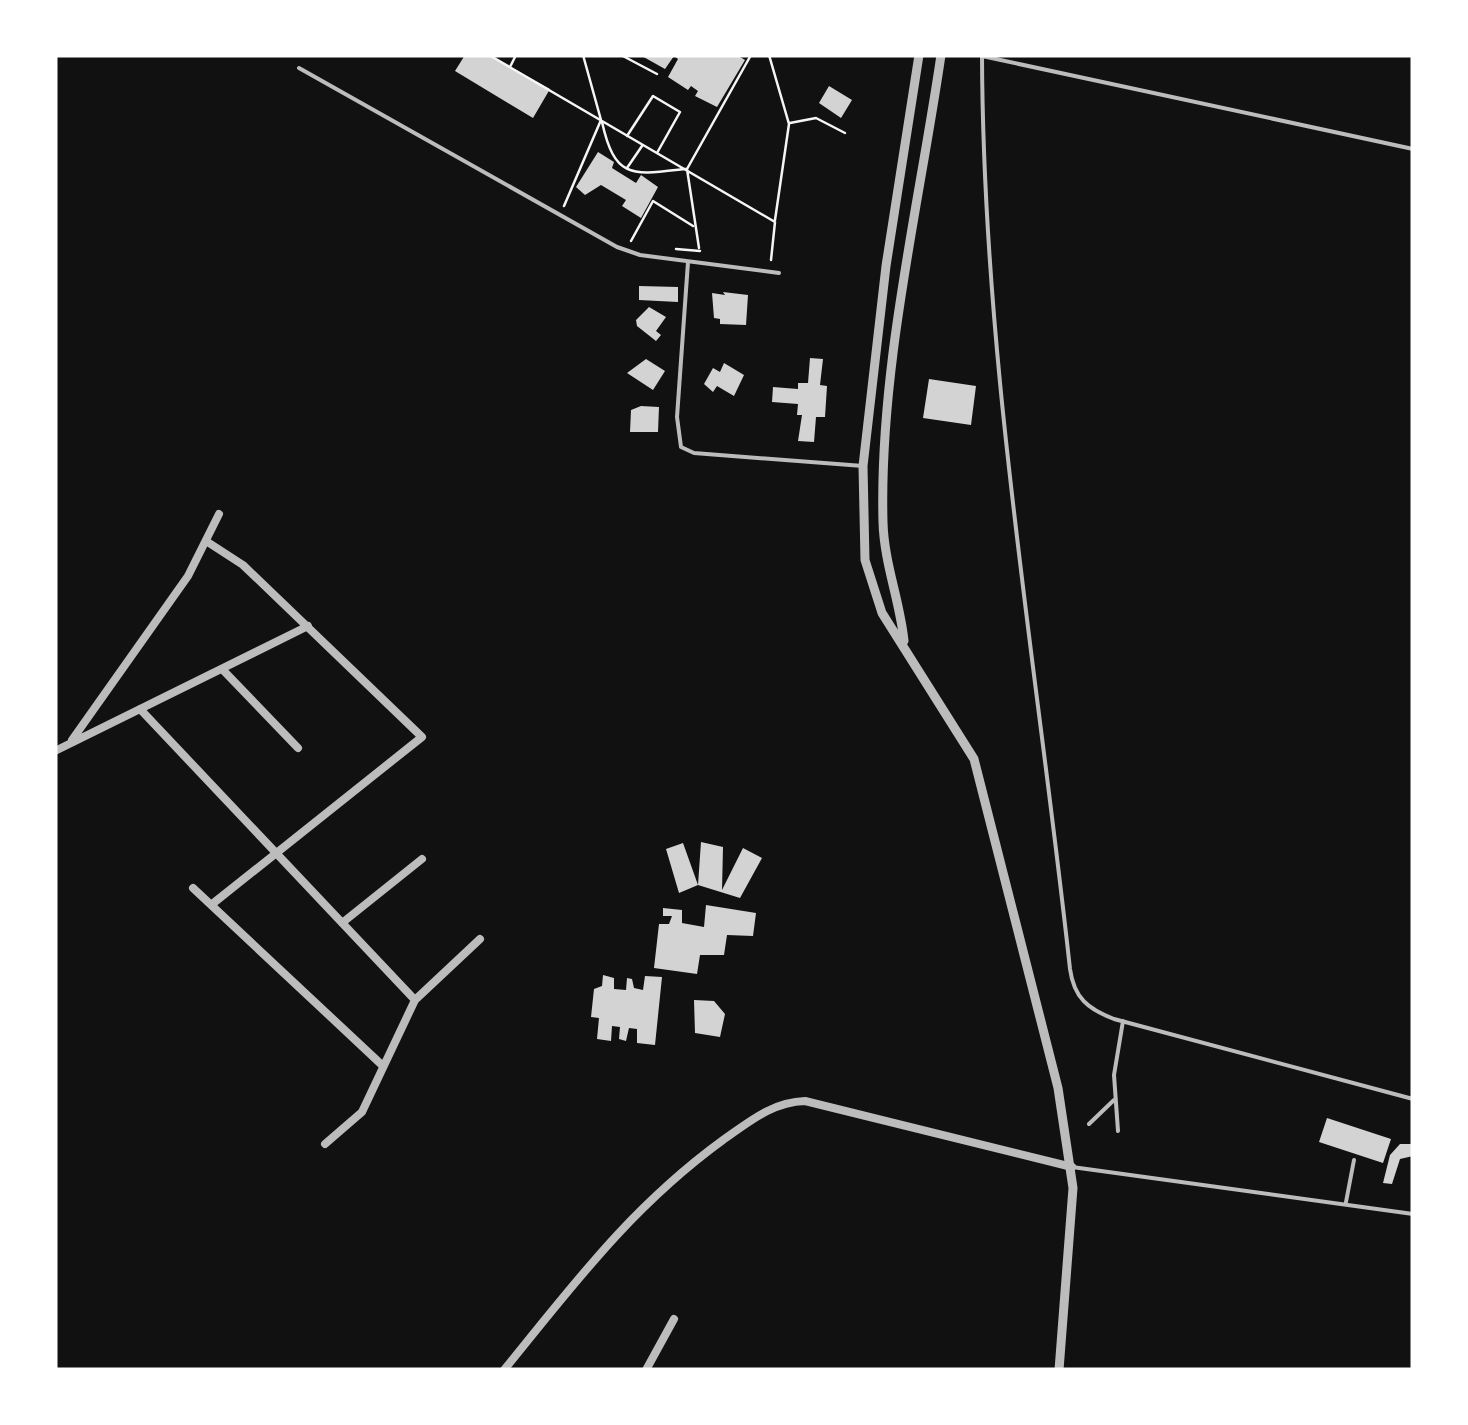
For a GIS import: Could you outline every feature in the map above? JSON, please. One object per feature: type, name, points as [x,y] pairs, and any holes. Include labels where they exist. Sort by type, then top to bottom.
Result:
[{"type":"street","points":[[919,55],[886,266],[863,466],[863,540],[868,576],[882,614],[962,734],[982,781],[1058,1088],[1072,1167],[1073,1212],[1059,1370]]},
{"type":"street","points":[[904,644],[900,607],[884,542],[884,466],[905,270],[942,55]]},
{"type":"street","points":[[70,744],[188,576],[220,514]]},
{"type":"street","points":[[206,541],[243,564],[422,736],[212,905]]},
{"type":"street","points":[[55,751],[308,626]]},
{"type":"street","points":[[222,669],[298,748]]},
{"type":"street","points":[[140,709],[415,1000]]},
{"type":"street","points":[[342,923],[422,859]]},
{"type":"street","points":[[193,888],[383,1066]]},
{"type":"street","points":[[325,1144],[354,1123],[415,1000],[480,939]]},
{"type":"street","points":[[504,1370],[644,1202],[726,1138],[787,1102],[805,1101],[1072,1167]]},
{"type":"street","points":[[646,1370],[674,1319]]},
{"type":"lane","points":[[1413,149],[982,56],[987,247],[1070,970],[1078,996],[1087,1006],[1124,1021],[1413,1099]]},
{"type":"lane","points":[[299,68],[586,232],[633,253],[779,273]]},
{"type":"lane","points":[[688,262],[676,417],[681,447],[694,452],[863,466]]},
{"type":"lane","points":[[1118,1131],[1115,1063],[1124,1021]]},
{"type":"lane","points":[[1089,1124],[1114,1100]]},
{"type":"lane","points":[[1346,1202],[1354,1160]]},
{"type":"lane","points":[[1072,1167],[1413,1214]]},
{"type":"path","points":[[490,55],[775,222]]},
{"type":"path","points":[[510,67],[516,55]]},
{"type":"path","points":[[583,55],[609,154],[626,170],[645,174],[687,169]]},
{"type":"path","points":[[622,55],[657,74]]},
{"type":"path","points":[[703,264],[687,169],[750,57],[742,55]]},
{"type":"path","points":[[769,55],[789,124],[770,272]]},
{"type":"path","points":[[627,136],[653,96],[680,112],[656,154]]},
{"type":"path","points":[[789,124],[816,118],[845,133]]},
{"type":"path","points":[[579,215],[562,204],[601,120]]},
{"type":"path","points":[[626,170],[642,146]]},
{"type":"path","points":[[629,245],[654,202],[694,227]]},
{"type":"path","points":[[664,248],[700,251]]},
{"type":"building","points":[[465,55],[489,55],[550,89],[533,118],[455,71]]},
{"type":"building","points":[[640,55],[737,55],[745,60],[717,107],[695,96],[698,91],[691,86],[688,90],[668,77],[678,59],[674,56],[665,69]]},
{"type":"building","points":[[829,86],[852,100],[841,118],[819,103]]},
{"type":"building","points":[[598,152],[614,162],[612,168],[636,183],[641,175],[658,187],[641,218],[622,206],[626,200],[601,185],[585,195],[576,187]]},
{"type":"building","points":[[639,286],[678,287],[678,302],[639,300]]},
{"type":"building","points":[[723,292],[748,295],[746,325],[720,324],[720,319],[714,318],[712,293],[725,295]]},
{"type":"building","points":[[649,307],[666,317],[656,331],[661,335],[656,341],[637,326],[636,320]]},
{"type":"building","points":[[810,358],[823,359],[820,385],[827,386],[825,417],[816,417],[814,442],[798,441],[802,415],[797,415],[798,404],[772,402],[773,387],[798,389],[798,383],[808,383]]},
{"type":"building","points":[[646,359],[665,371],[653,390],[627,373]]},
{"type":"building","points":[[724,363],[744,375],[734,396],[717,386],[713,392],[704,384],[713,368],[720,372]]},
{"type":"building","points":[[929,379],[976,386],[971,425],[923,418]]},
{"type":"building","points":[[659,407],[658,432],[630,432],[631,410]]},
{"type":"building","points":[[701,842],[723,847],[722,890],[743,848],[762,858],[740,898],[698,885]]},
{"type":"building","points":[[683,843],[698,885],[679,893],[666,849]]},
{"type":"building","points":[[706,905],[756,913],[753,936],[727,935],[724,955],[700,955],[697,974],[654,968],[659,924],[669,924],[672,916],[663,916],[663,908],[682,910],[682,923],[704,927]]},
{"type":"building","points":[[603,975],[614,978],[614,989],[626,990],[627,978],[632,979],[634,988],[643,990],[645,976],[662,977],[655,1045],[637,1043],[637,1029],[629,1028],[626,1041],[619,1039],[620,1027],[612,1026],[611,1041],[597,1039],[599,1018],[591,1017],[594,989],[602,986]]},
{"type":"building","points":[[694,1000],[714,1001],[725,1014],[720,1037],[695,1033]]},
{"type":"building","points":[[1327,1118],[1391,1139],[1383,1163],[1319,1142]]},
{"type":"building","points":[[1400,1144],[1413,1144],[1413,1156],[1400,1159],[1392,1184],[1383,1183],[1390,1155]]}]
